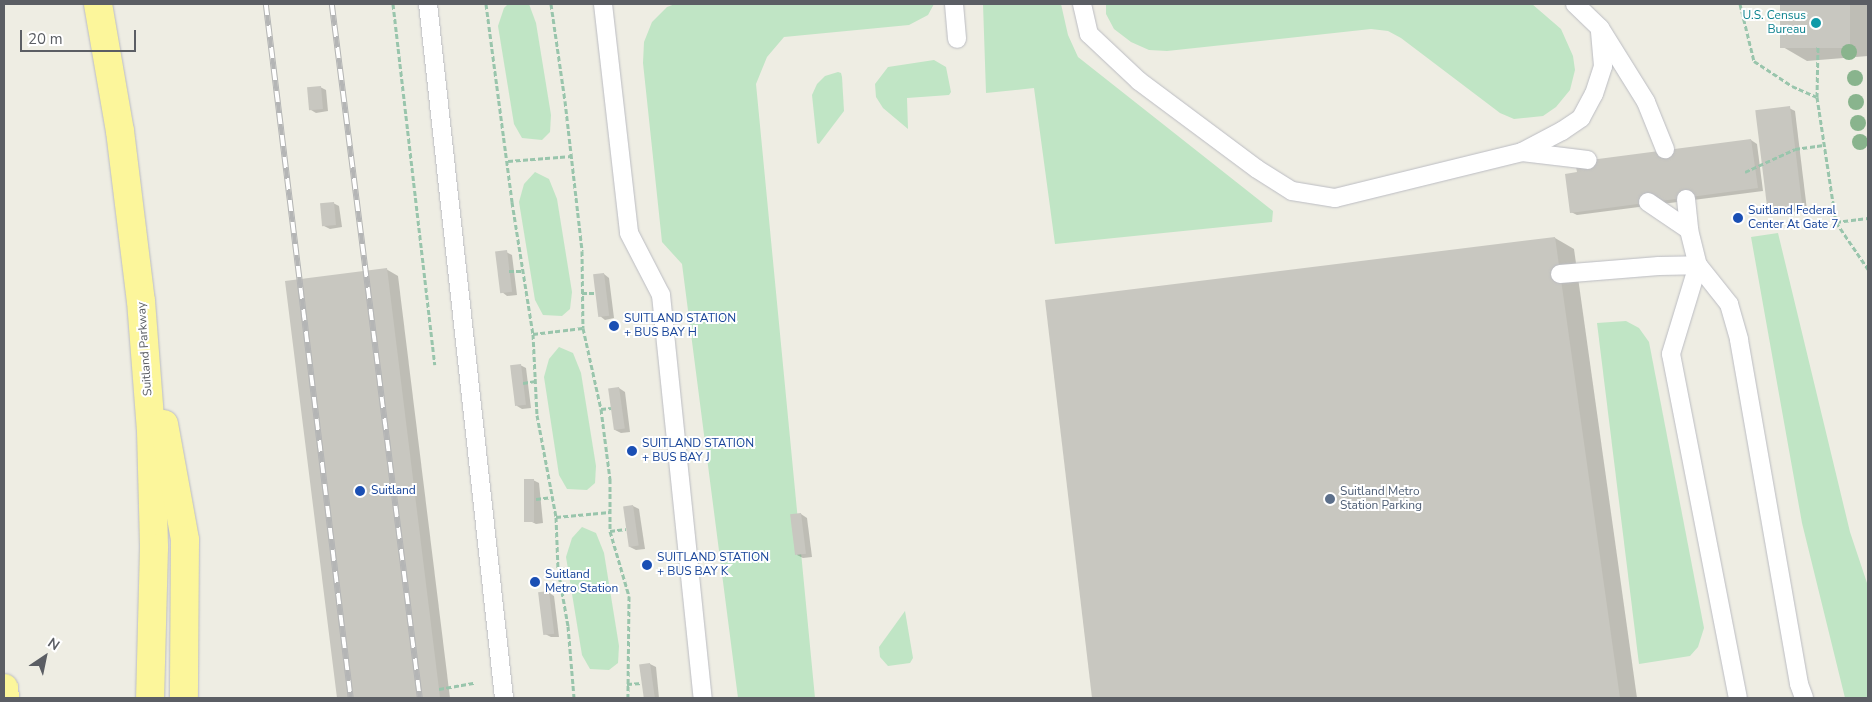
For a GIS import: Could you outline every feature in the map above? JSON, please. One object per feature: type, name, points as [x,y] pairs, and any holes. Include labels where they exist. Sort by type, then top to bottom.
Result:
[{"type":"highway","name":"Suitland Parkway","points":[[98,4],[122,140],[141,301],[151,431],[154,548],[150,698]]},
{"type":"highway","points":[[141,301],[186,540],[184,698]]},
{"type":"highway","points":[[4,688],[5,698]]},
{"type":"lane","points":[[428,4],[504,698]]},
{"type":"lane","points":[[603,4],[629,233],[661,295],[703,698]]},
{"type":"lane","points":[[954,4],[957,39]]},
{"type":"lane","points":[[1082,4],[1089,34],[1139,81],[1257,169],[1292,191],[1335,198],[1522,152],[1562,131],[1581,118],[1594,94],[1603,66],[1600,28]]},
{"type":"lane","points":[[1575,4],[1600,28],[1646,102],[1665,149]]},
{"type":"lane","points":[[1522,152],[1588,160]]},
{"type":"lane","points":[[1686,199],[1689,230],[1698,265],[1729,304],[1739,340],[1799,684],[1804,698]]},
{"type":"lane","points":[[1648,202],[1689,230]]},
{"type":"lane","points":[[1560,274],[1659,266],[1698,265]]},
{"type":"lane","points":[[1698,265],[1671,354],[1738,698]]},
{"type":"path","points":[[486,4],[522,271],[533,334],[537,414],[556,516],[558,569],[568,626],[573,698]]},
{"type":"path","points":[[551,4],[572,156],[582,251],[583,328],[601,409],[610,479],[610,531],[629,596],[628,698]]},
{"type":"path","points":[[1740,4],[1754,61],[1792,86],[1817,98]]},
{"type":"path","points":[[1818,45],[1817,98],[1836,222],[1868,269]]},
{"type":"path","points":[[1745,172],[1795,149],[1824,145]]},
{"type":"path","points":[[508,161],[572,156]]},
{"type":"path","points":[[1836,222],[1868,218]]},
{"type":"path","points":[[509,270],[522,271]]},
{"type":"path","points":[[582,293],[596,293]]},
{"type":"path","points":[[533,334],[583,328]]},
{"type":"path","points":[[523,382],[535,381]]},
{"type":"path","points":[[601,409],[611,408]]},
{"type":"path","points":[[536,499],[553,497]]},
{"type":"path","points":[[556,516],[610,512]]},
{"type":"path","points":[[610,531],[626,529]]},
{"type":"path","points":[[439,689],[475,683]]},
{"type":"path","points":[[627,684],[642,683]]},
{"type":"green space","points":[[508,4],[529,4],[536,23],[551,115],[550,132],[542,140],[522,138],[514,124],[498,26],[504,8]]},
{"type":"green space","points":[[675,4],[934,4],[928,15],[909,25],[784,37],[767,57],[756,84],[815,698],[738,698],[682,264],[662,242],[643,63],[644,42],[652,22],[667,7]]},
{"type":"green space","points":[[983,4],[1061,4],[1068,35],[1078,57],[1273,211],[1272,222],[1055,244],[1034,88],[986,93]]},
{"type":"green space","points":[[1106,4],[1532,4],[1561,29],[1573,56],[1575,70],[1570,90],[1556,107],[1543,116],[1514,119],[1500,113],[1401,38],[1388,31],[1371,29],[1167,51],[1149,50],[1131,42],[1114,29],[1106,14]]},
{"type":"green space","points":[[934,60],[946,67],[951,92],[949,95],[907,98],[908,129],[883,108],[876,97],[875,84],[888,67]]},
{"type":"green space","points":[[838,72],[841,73],[842,77],[844,111],[819,144],[817,143],[812,95],[817,84],[825,76]]},
{"type":"green space","points":[[535,172],[549,179],[557,199],[572,292],[570,309],[562,316],[543,315],[535,300],[519,202],[524,184]]},
{"type":"green space","points":[[1778,233],[1850,532],[1868,586],[1868,698],[1845,698],[1802,523],[1751,237]]},
{"type":"green space","points":[[1626,321],[1639,328],[1649,342],[1704,628],[1698,647],[1690,656],[1639,664],[1597,323]]},
{"type":"green space","points":[[559,347],[573,353],[581,373],[596,466],[595,483],[587,490],[567,489],[559,475],[544,377],[549,359]]},
{"type":"green space","points":[[582,527],[596,533],[604,553],[619,646],[618,663],[609,670],[590,669],[582,655],[566,557],[572,538]]},
{"type":"green space","points":[[905,611],[913,658],[910,663],[888,666],[880,657],[879,647]]},
{"type":"building","name":"U.S. Census Bureau","points":[[1780,4],[1850,4],[1850,48],[1780,48]]},
{"type":"building","points":[[321,86],[323,109],[309,110],[307,87]]},
{"type":"building","points":[[1790,106],[1802,207],[1768,212],[1755,110]]},
{"type":"building","points":[[1751,139],[1758,188],[1570,213],[1565,174],[1577,172],[1575,162]]},
{"type":"building","points":[[334,202],[336,225],[322,226],[320,203]]},
{"type":"building","name":"Suitland Metro Station Parking","points":[[1555,237],[1620,698],[1092,698],[1045,300]]},
{"type":"building","points":[[507,250],[512,292],[500,293],[495,251]]},
{"type":"building","name":"Suitland","points":[[387,268],[440,698],[337,698],[285,281]]},
{"type":"building","points":[[604,273],[609,316],[598,317],[593,274]]},
{"type":"building","points":[[521,364],[526,405],[515,406],[510,365]]},
{"type":"building","points":[[619,387],[625,429],[614,430],[608,389]]},
{"type":"building","points":[[524,479],[534,479],[534,522],[524,522]]},
{"type":"building","points":[[633,505],[639,546],[629,547],[623,506]]},
{"type":"building","points":[[801,513],[806,554],[795,555],[790,514]]},
{"type":"building","points":[[549,591],[554,634],[543,635],[538,592]]},
{"type":"building","points":[[650,663],[655,698],[644,698],[639,665]]},
{"type":"railway","points":[[266,4],[351,698]]},
{"type":"railway","points":[[332,4],[420,698]]},
{"type":"place","name":"U.S. Census Bureau","points":[[1816,23]]},
{"type":"place","name":"Suitland Federal Center At Gate 7","points":[[1738,218]]},
{"type":"place","name":"SUITLAND STATION + BUS BAY H","points":[[614,326]]},
{"type":"place","name":"SUITLAND STATION + BUS BAY J","points":[[632,451]]},
{"type":"place","name":"Suitland","points":[[360,491]]},
{"type":"place","name":"Suitland Metro Station Parking","points":[[1330,499]]},
{"type":"place","name":"SUITLAND STATION + BUS BAY K","points":[[647,565]]},
{"type":"place","name":"Suitland Metro Station","points":[[535,582]]}]
